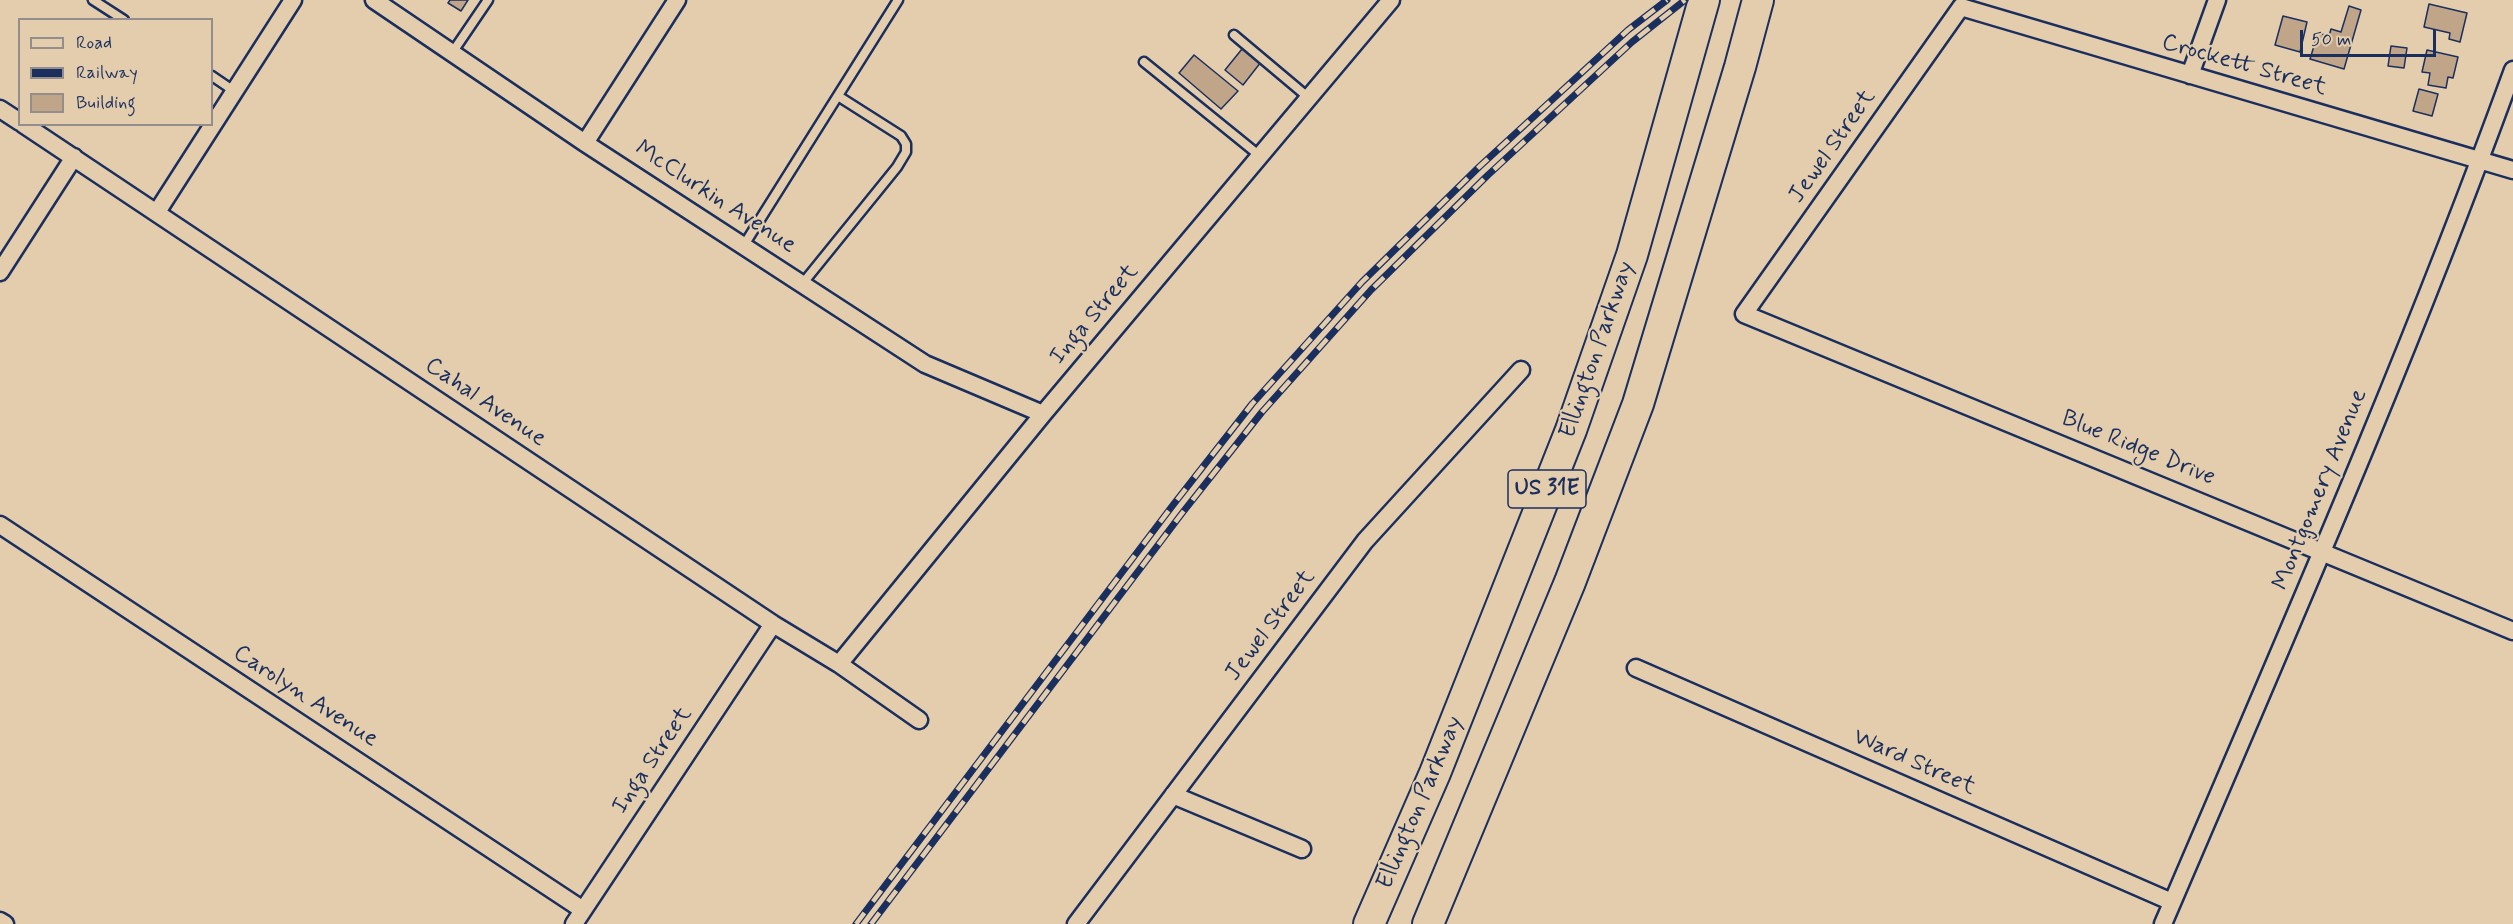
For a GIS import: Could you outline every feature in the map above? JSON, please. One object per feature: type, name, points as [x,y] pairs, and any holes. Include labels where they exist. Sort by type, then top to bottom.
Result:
[{"type":"highway","name":"Ellington Parkway","points":[[1369,924],[1436,773],[1571,430],[1632,255],[1704,0]]},
{"type":"highway","name":"US 31E","points":[[1428,924],[1570,582],[1638,404],[1740,67],[1758,0]]},
{"type":"highway","points":[[1740,67],[1768,0]]},
{"type":"street","points":[[213,124],[293,0]]},
{"type":"street","name":"McClurkin Avenue","points":[[374,0],[585,143],[925,363],[1043,414]]},
{"type":"street","points":[[585,143],[677,0]]},
{"type":"street","name":"Inga Street","points":[[839,664],[1043,414],[1390,0]]},
{"type":"street","points":[[2190,75],[2217,0]]},
{"type":"street","name":"Crockett Street","points":[[1961,7],[2513,170]]},
{"type":"street","name":"Jewel Street","points":[[1744,314],[1961,7]]},
{"type":"street","name":"Montgomery Avenue","points":[[2163,924],[2323,550],[2481,159],[2513,70]]},
{"type":"street","points":[[0,109],[18,121]]},
{"type":"street","name":"Cahal Avenue","points":[[26,126],[772,624],[839,664],[919,720]]},
{"type":"street","points":[[157,212],[212,126]]},
{"type":"street","points":[[0,272],[74,158]]},
{"type":"street","name":"Blue Ridge Drive","points":[[1744,314],[2323,550],[2513,631]]},
{"type":"street","name":"Jewel Street","points":[[1076,924],[1365,541],[1521,370]]},
{"type":"street","name":"Carolyn Avenue","points":[[0,525],[578,917]]},
{"type":"street","name":"Inga Street","points":[[578,917],[772,624]]},
{"type":"street","name":"Ward Street","points":[[1636,668],[2172,902]]},
{"type":"street","points":[[1173,795],[1302,849]]},
{"type":"street","points":[[0,921],[5,924]]},
{"type":"lane","points":[[93,0],[121,18]]},
{"type":"lane","points":[[452,53],[488,0]]},
{"type":"lane","points":[[744,244],[898,0]]},
{"type":"lane","points":[[1234,35],[1309,98]]},
{"type":"lane","points":[[1144,62],[1260,156]]},
{"type":"lane","points":[[213,77],[234,91]]},
{"type":"lane","points":[[802,283],[897,167],[906,152],[906,144],[901,136],[838,96]]},
{"type":"building","points":[[450,0],[468,0],[461,11],[448,3]]},
{"type":"building","points":[[2429,4],[2467,13],[2460,42],[2449,39],[2450,33],[2424,27]]},
{"type":"building","points":[[2349,6],[2361,10],[2344,69],[2310,59],[2318,33],[2329,36],[2331,29],[2341,32]]},
{"type":"building","points":[[2283,16],[2307,22],[2300,52],[2275,45]]},
{"type":"building","points":[[2391,46],[2407,48],[2404,68],[2388,66]]},
{"type":"building","points":[[1242,49],[1261,62],[1243,85],[1225,70]]},
{"type":"building","points":[[2427,50],[2458,57],[2453,78],[2448,77],[2446,88],[2428,85],[2430,73],[2422,72]]},
{"type":"building","points":[[1194,55],[1238,91],[1221,109],[1179,73]]},
{"type":"building","points":[[2419,89],[2438,94],[2432,116],[2413,111]]},
{"type":"railway","points":[[856,924],[1252,404],[1362,282],[1479,167],[1628,30],[1667,0]]},
{"type":"railway","points":[[871,924],[1183,512],[1262,412],[1371,290],[1488,175],[1632,42],[1685,0]]}]
